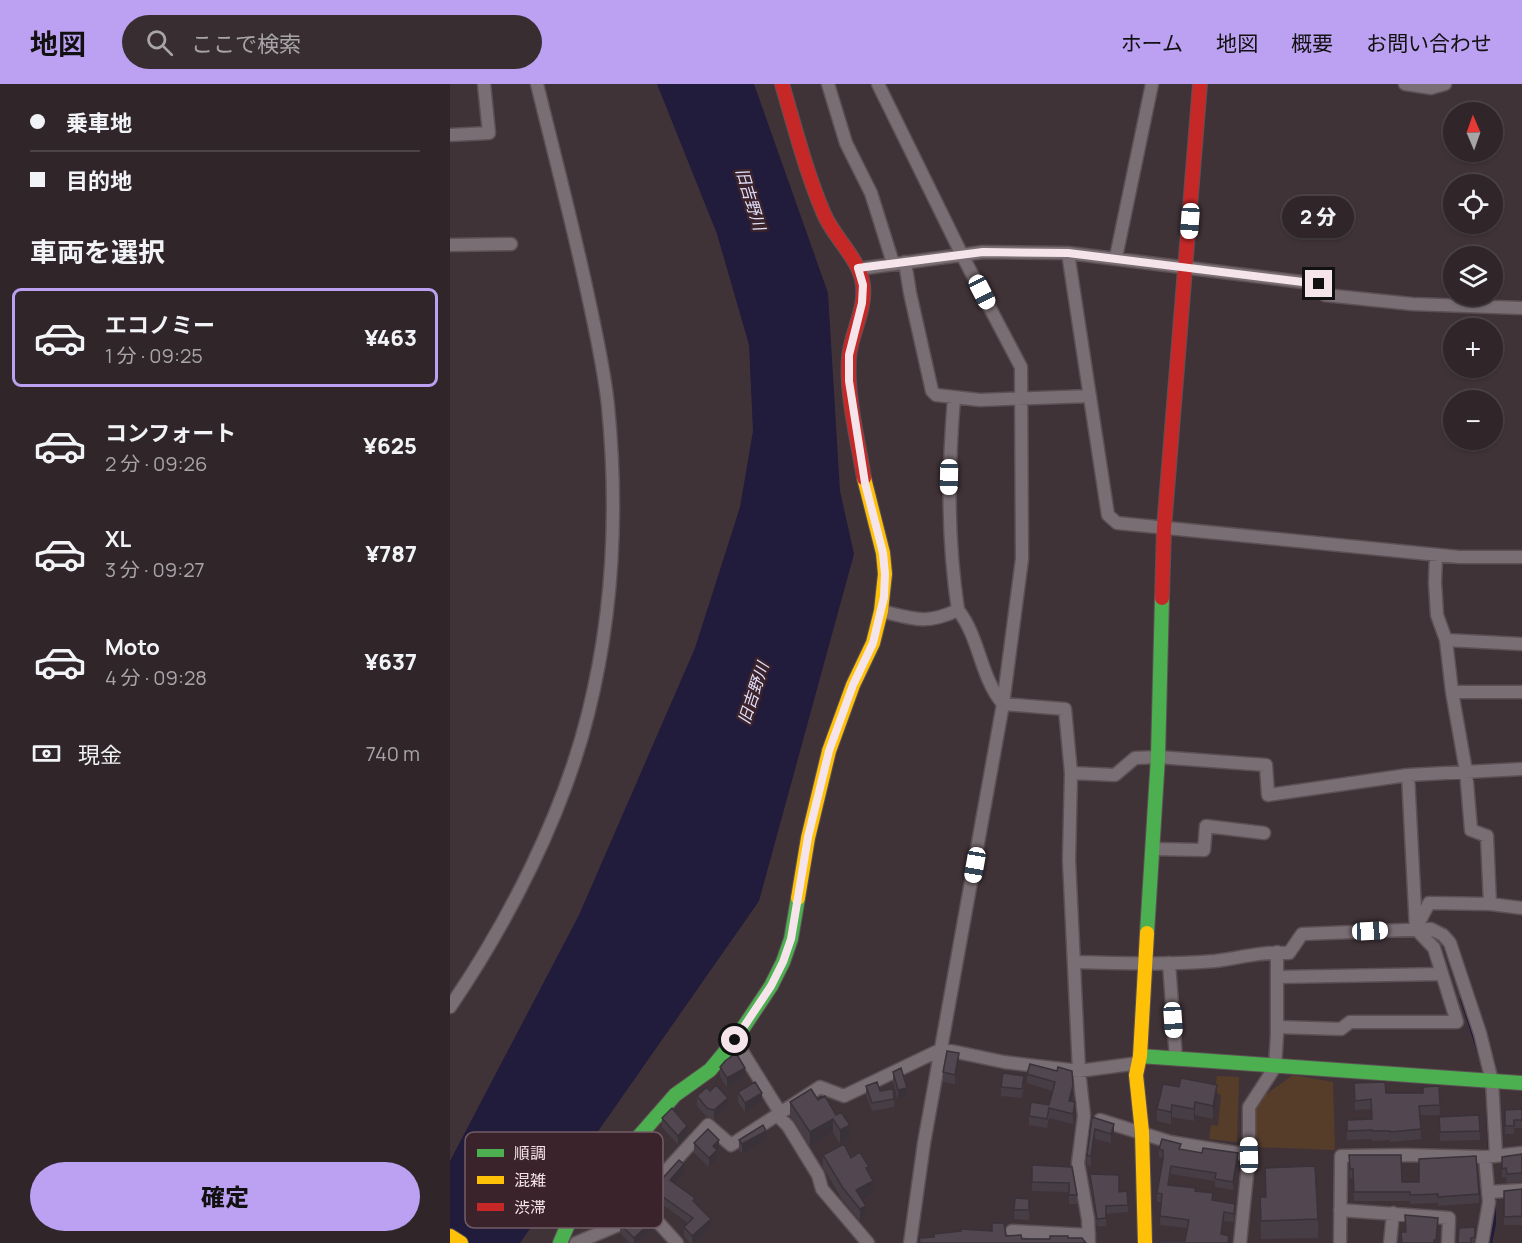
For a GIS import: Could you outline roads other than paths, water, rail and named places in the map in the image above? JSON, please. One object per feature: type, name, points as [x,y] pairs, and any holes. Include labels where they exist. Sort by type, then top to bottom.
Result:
[{"type":"street","points":[[450,135],[489,133],[484,84]]},
{"type":"street","points":[[450,1007],[512,904],[552,821],[576,756],[588,714],[603,636],[611,558],[613,486],[606,395],[598,345],[572,226],[537,84]]},
{"type":"street","points":[[642,1132],[675,1095],[710,1070],[735,1040],[771,986],[783,962],[791,939],[808,837],[829,751],[853,685],[873,643],[881,611],[885,574],[883,553],[865,483],[849,381],[849,355],[862,303],[863,285],[858,268],[825,217],[809,176],[782,84]]},
{"type":"street","points":[[828,84],[846,143],[871,193],[899,262],[909,293],[932,391],[936,395],[980,400],[1090,396]]},
{"type":"street","points":[[878,84],[962,255],[1021,367],[1022,559],[1004,704],[924,1143],[910,1243]]},
{"type":"street","points":[[1116,257],[1152,84]]},
{"type":"street","points":[[1145,1243],[1142,1132],[1136,1075],[1146,964],[1158,757],[1164,528],[1200,84]]},
{"type":"street","points":[[1408,84],[1431,88],[1445,84]]},
{"type":"street","points":[[450,245],[511,244]]},
{"type":"street","points":[[858,268],[983,252],[1068,253],[1116,257],[1319,284],[1325,295],[1412,304],[1522,308]]},
{"type":"street","points":[[1068,253],[1108,515],[1117,523],[1459,557],[1522,557]]},
{"type":"street","points":[[954,398],[949,456],[948,520],[958,610],[967,621],[994,693],[1004,704],[1065,709],[1071,773],[1069,860],[1079,1071],[1084,1116],[1078,1163],[1089,1239],[1012,1231]]},
{"type":"street","points":[[1436,555],[1437,615],[1446,640],[1452,692],[1466,771],[1472,830],[1487,836],[1490,904]]},
{"type":"street","points":[[881,611],[918,621],[940,618],[958,610]]},
{"type":"street","points":[[1446,640],[1522,644]]},
{"type":"street","points":[[1452,692],[1522,692]]},
{"type":"street","points":[[1071,773],[1115,775],[1135,758],[1158,757],[1266,765],[1268,795],[1408,775],[1522,769]]},
{"type":"street","points":[[1277,1027],[1341,1029],[1350,1022],[1457,1022],[1434,948],[1416,929],[1408,775]]},
{"type":"street","points":[[1153,849],[1204,850],[1206,826],[1264,833]]},
{"type":"street","points":[[1416,929],[1429,903],[1490,904],[1522,908]]},
{"type":"street","points":[[1075,962],[1146,964],[1214,961],[1277,952],[1289,953],[1302,934],[1431,929],[1443,935],[1450,944],[1480,1033],[1492,1081],[1493,1191],[1489,1202],[1486,1239]]},
{"type":"street","points":[[1240,1243],[1249,1155],[1249,1107],[1275,1067],[1277,952]]},
{"type":"street","points":[[1169,963],[1176,1059]]},
{"type":"street","points":[[1278,977],[1442,974]]},
{"type":"street","points":[[735,1040],[818,1175],[822,1189],[868,1243]]},
{"type":"street","points":[[663,1174],[708,1125],[731,1145],[820,1087],[844,1096],[942,1049],[1004,1062],[1079,1071],[1139,1059],[1176,1059],[1522,1083]]},
{"type":"street","points":[[1084,1116],[1170,1142],[1249,1155]]},
{"type":"street","points":[[1340,1243],[1341,1156],[1491,1156],[1522,1153]]},
{"type":"street","points":[[1493,1191],[1522,1190]]},
{"type":"street","points":[[1340,1209],[1449,1218],[1448,1243]]},
{"type":"street","points":[[1390,1243],[1393,1213]]},
{"type":"street","points":[[560,1243],[566,1228]]},
{"type":"street","points":[[576,1243],[611,1228]]},
{"type":"street","points":[[663,1228],[677,1243]]},
{"type":"street","points":[[450,1236],[461,1243]]},
{"type":"water","name":"旧吉野川","points":[[657,84],[754,84],[828,293],[840,491],[854,554],[759,901],[598,1132],[465,1132],[579,915],[695,648],[740,507],[753,431],[749,345],[717,234]]},
{"type":"water","points":[[465,1132],[465,1228],[530,1228],[520,1243],[450,1243],[450,1161]]},
{"type":"waterway","points":[[1462,999],[1479,1052]]},
{"type":"waterway","points":[[1488,1113],[1490,1153]]},
{"type":"waterway","points":[[1490,1243],[1494,1224],[1494,1205]]}]
